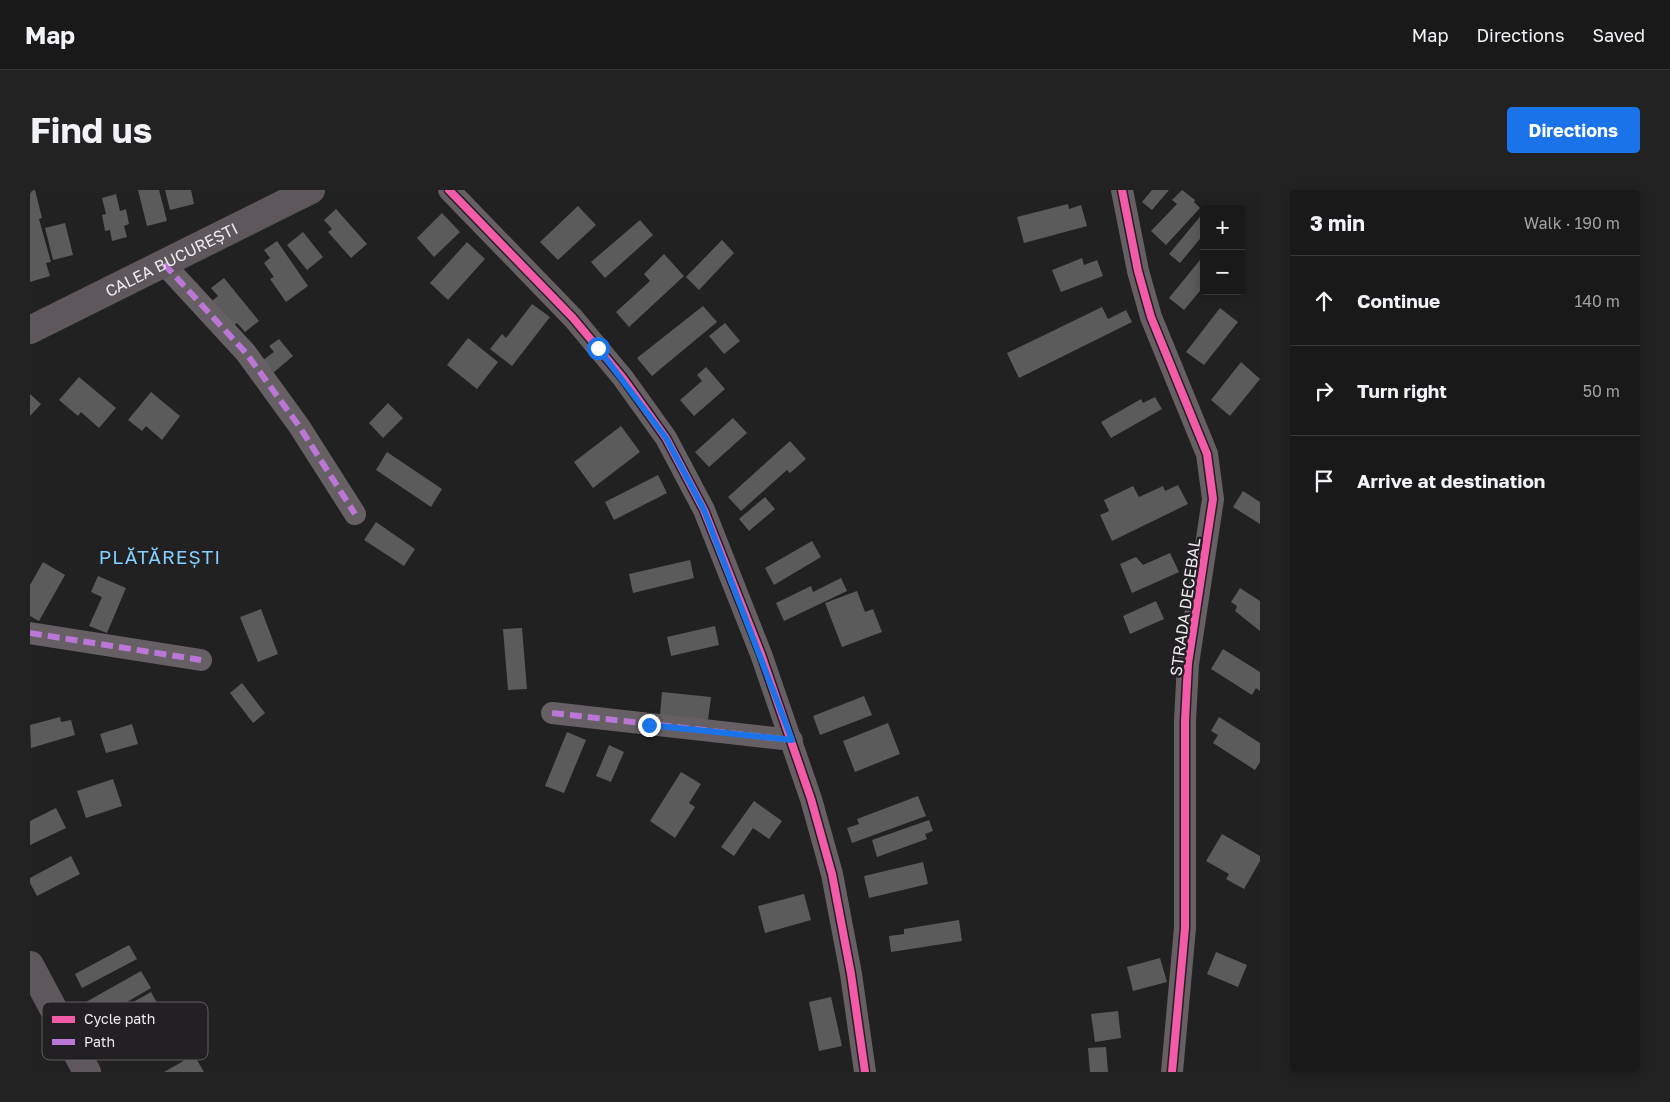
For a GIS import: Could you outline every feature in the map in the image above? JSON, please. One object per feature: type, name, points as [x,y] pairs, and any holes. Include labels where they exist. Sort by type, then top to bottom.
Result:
[{"type":"main road","name":"CALEA BUCUREȘTI","points":[[30,330],[312,190]]},
{"type":"main road","points":[[30,965],[39,1000]]},
{"type":"main road","points":[[79,1060],[87,1072]]},
{"type":"street","points":[[449,190],[573,318],[622,378],[666,438],[704,510],[792,740],[832,874],[851,974],[860,1069]]},
{"type":"street","name":"STRADA DECEBAL","points":[[1122,190],[1138,271],[1151,317],[1207,454],[1213,499],[1188,664],[1185,721],[1185,928],[1172,1072]]},
{"type":"street","points":[[164,264],[246,353],[299,426],[355,514]]},
{"type":"street","points":[[30,634],[201,660]]},
{"type":"street","points":[[552,713],[792,740]]},
{"type":"building","points":[[30,190],[35,190],[42,218],[39,219],[51,262],[46,263],[50,276],[30,282]]},
{"type":"building","points":[[138,190],[159,190],[167,221],[147,226]]},
{"type":"building","points":[[165,190],[191,190],[194,204],[170,210]]},
{"type":"building","points":[[1152,190],[1169,190],[1152,210],[1142,202]]},
{"type":"building","points":[[1182,190],[1195,200],[1194,202],[1200,208],[1166,245],[1151,231],[1177,204],[1172,200]]},
{"type":"building","points":[[116,194],[120,211],[126,209],[129,224],[124,226],[127,237],[112,241],[110,230],[105,231],[102,215],[106,214],[102,198]]},
{"type":"building","points":[[1068,204],[1069,209],[1081,205],[1087,226],[1024,243],[1017,217]]},
{"type":"building","points":[[578,206],[596,225],[558,260],[540,242]]},
{"type":"building","points":[[336,209],[367,244],[351,258],[328,232],[332,229],[324,220]]},
{"type":"building","points":[[442,213],[460,232],[434,257],[417,238]]},
{"type":"building","points":[[1200,217],[1200,239],[1180,263],[1169,254]]},
{"type":"building","points":[[640,220],[653,235],[605,278],[591,262]]},
{"type":"building","points":[[65,223],[73,255],[53,260],[45,228]]},
{"type":"building","points":[[303,232],[323,257],[307,270],[287,245]]},
{"type":"building","points":[[722,240],[734,253],[699,290],[686,277]]},
{"type":"building","points":[[277,241],[308,286],[286,302],[270,279],[274,277],[264,263],[270,258],[264,250]]},
{"type":"building","points":[[467,242],[485,259],[448,300],[430,283]]},
{"type":"building","points":[[664,254],[684,276],[629,327],[616,312],[650,281],[644,274]]},
{"type":"building","points":[[1082,258],[1084,265],[1097,260],[1103,276],[1061,292],[1052,270]]},
{"type":"building","points":[[1200,260],[1200,291],[1184,310],[1169,298]]},
{"type":"building","points":[[224,278],[259,321],[245,332],[237,323],[233,326],[212,301],[218,296],[211,288]]},
{"type":"building","points":[[532,304],[550,317],[512,366],[490,349],[502,334],[506,338]]},
{"type":"building","points":[[703,306],[717,322],[652,376],[637,358]]},
{"type":"building","points":[[1102,307],[1108,319],[1126,310],[1132,322],[1019,378],[1007,353]]},
{"type":"building","points":[[1220,308],[1238,322],[1204,365],[1186,352]]},
{"type":"building","points":[[725,323],[740,341],[724,354],[709,336]]},
{"type":"building","points":[[468,338],[498,362],[477,389],[447,365]]},
{"type":"building","points":[[279,339],[293,356],[273,373],[263,360],[274,352],[269,346]]},
{"type":"building","points":[[1241,362],[1260,379],[1230,416],[1211,400]]},
{"type":"building","points":[[706,367],[725,389],[694,416],[680,400],[702,381],[697,375]]},
{"type":"building","points":[[79,377],[116,408],[99,428],[81,412],[78,416],[59,400]]},
{"type":"building","points":[[151,392],[180,416],[162,440],[146,426],[142,431],[128,420]]},
{"type":"building","points":[[30,394],[41,404],[30,416]]},
{"type":"building","points":[[1155,397],[1162,409],[1111,438],[1101,422],[1141,399],[1143,403]]},
{"type":"building","points":[[388,403],[403,418],[383,438],[369,423]]},
{"type":"building","points":[[733,418],[747,433],[709,467],[695,452]]},
{"type":"building","points":[[621,426],[640,452],[593,488],[574,462]]},
{"type":"building","points":[[790,441],[806,459],[790,473],[787,470],[741,511],[728,497]]},
{"type":"building","points":[[387,452],[442,489],[431,507],[376,470]]},
{"type":"building","points":[[658,475],[667,493],[614,520],[605,502]]},
{"type":"building","points":[[1178,485],[1188,504],[1112,541],[1100,515],[1109,511],[1104,500],[1133,486],[1139,497],[1163,486],[1165,491]]},
{"type":"building","points":[[1243,491],[1260,502],[1260,524],[1233,507]]},
{"type":"building","points":[[765,497],[775,509],[749,531],[739,519]]},
{"type":"building","points":[[376,522],[415,549],[404,566],[364,540]]},
{"type":"building","points":[[812,541],[821,557],[774,585],[765,568]]},
{"type":"building","points":[[1170,553],[1179,572],[1132,593],[1120,564],[1136,557],[1143,565]]},
{"type":"building","points":[[690,560],[694,578],[633,593],[629,574]]},
{"type":"building","points":[[43,562],[65,575],[39,621],[30,616],[30,585]]},
{"type":"building","points":[[98,576],[126,588],[107,633],[89,626],[102,597],[91,592]]},
{"type":"building","points":[[841,578],[847,591],[784,621],[776,603],[811,586],[813,592]]},
{"type":"building","points":[[1240,588],[1260,601],[1260,631],[1235,611],[1237,606],[1231,602]]},
{"type":"building","points":[[857,591],[865,612],[873,609],[882,632],[842,647],[825,603]]},
{"type":"building","points":[[1156,601],[1164,619],[1130,634],[1123,616]]},
{"type":"building","points":[[261,609],[278,654],[258,662],[240,617]]},
{"type":"building","points":[[715,626],[719,645],[671,656],[667,637]]},
{"type":"building","points":[[522,628],[527,689],[508,690],[503,629]]},
{"type":"building","points":[[1223,649],[1260,672],[1260,691],[1256,688],[1252,695],[1211,669]]},
{"type":"building","points":[[242,683],[265,713],[253,723],[230,693]]},
{"type":"building","points":[[662,692],[711,697],[708,720],[660,715]]},
{"type":"building","points":[[864,696],[872,715],[820,735],[813,716]]},
{"type":"building","points":[[60,717],[61,722],[71,720],[75,735],[31,748],[30,725]]},
{"type":"building","points":[[1219,717],[1260,743],[1260,762],[1255,770],[1213,743],[1218,735],[1211,731]]},
{"type":"building","points":[[888,723],[900,754],[855,772],[843,741]]},
{"type":"building","points":[[132,724],[138,744],[106,753],[100,734]]},
{"type":"building","points":[[567,732],[586,740],[564,793],[545,786]]},
{"type":"building","points":[[609,745],[624,752],[611,782],[596,776]]},
{"type":"building","points":[[681,772],[701,784],[689,803],[695,807],[675,838],[650,821]]},
{"type":"building","points":[[113,779],[122,806],[86,818],[77,791]]},
{"type":"building","points":[[918,796],[926,816],[852,843],[847,828],[859,824],[857,819]]},
{"type":"building","points":[[754,801],[782,821],[769,839],[753,828],[734,856],[721,847]]},
{"type":"building","points":[[56,808],[66,828],[30,845],[30,821]]},
{"type":"building","points":[[929,820],[933,831],[925,834],[927,839],[877,857],[872,840]]},
{"type":"building","points":[[1222,834],[1260,856],[1260,861],[1244,889],[1226,879],[1229,874],[1206,861]]},
{"type":"building","points":[[71,856],[80,874],[37,896],[30,883],[30,878]]},
{"type":"building","points":[[923,862],[928,884],[869,898],[864,876]]},
{"type":"building","points":[[804,894],[811,920],[765,933],[758,906]]},
{"type":"building","points":[[959,920],[962,941],[891,952],[889,936],[904,934],[904,929]]},
{"type":"building","points":[[129,945],[137,959],[82,988],[75,974]]},
{"type":"building","points":[[1216,952],[1247,965],[1238,987],[1207,974]]},
{"type":"building","points":[[1160,958],[1167,982],[1133,991],[1127,967]]},
{"type":"building","points":[[141,971],[151,988],[127,1002],[86,1002]]},
{"type":"building","points":[[151,992],[157,1002],[133,1002]]},
{"type":"building","points":[[831,997],[842,1046],[819,1051],[809,1002]]},
{"type":"building","points":[[1118,1011],[1121,1038],[1095,1042],[1091,1014]]},
{"type":"building","points":[[1106,1047],[1108,1072],[1090,1072],[1088,1048]]},
{"type":"building","points":[[185,1060],[197,1060],[204,1072],[164,1072]]},
{"type":"marked path","points":[[164,264],[246,353],[299,426],[355,514]]},
{"type":"marked path","points":[[30,633],[201,660]]},
{"type":"marked path","points":[[552,713],[792,740]]},
{"type":"cycle path","points":[[449,190],[573,318],[623,378],[666,438],[704,510],[761,654],[811,799],[832,874],[851,974],[865,1072]]},
{"type":"cycle path","points":[[1122,190],[1138,271],[1151,317],[1207,454],[1213,499],[1188,664],[1185,721],[1185,928],[1172,1072]]},
{"type":"district","name":"PLĂTĂREȘTI","points":[[160,556]]},
{"type":"route","points":[[598,348],[666,438],[704,510],[792,740],[649,725]]}]
